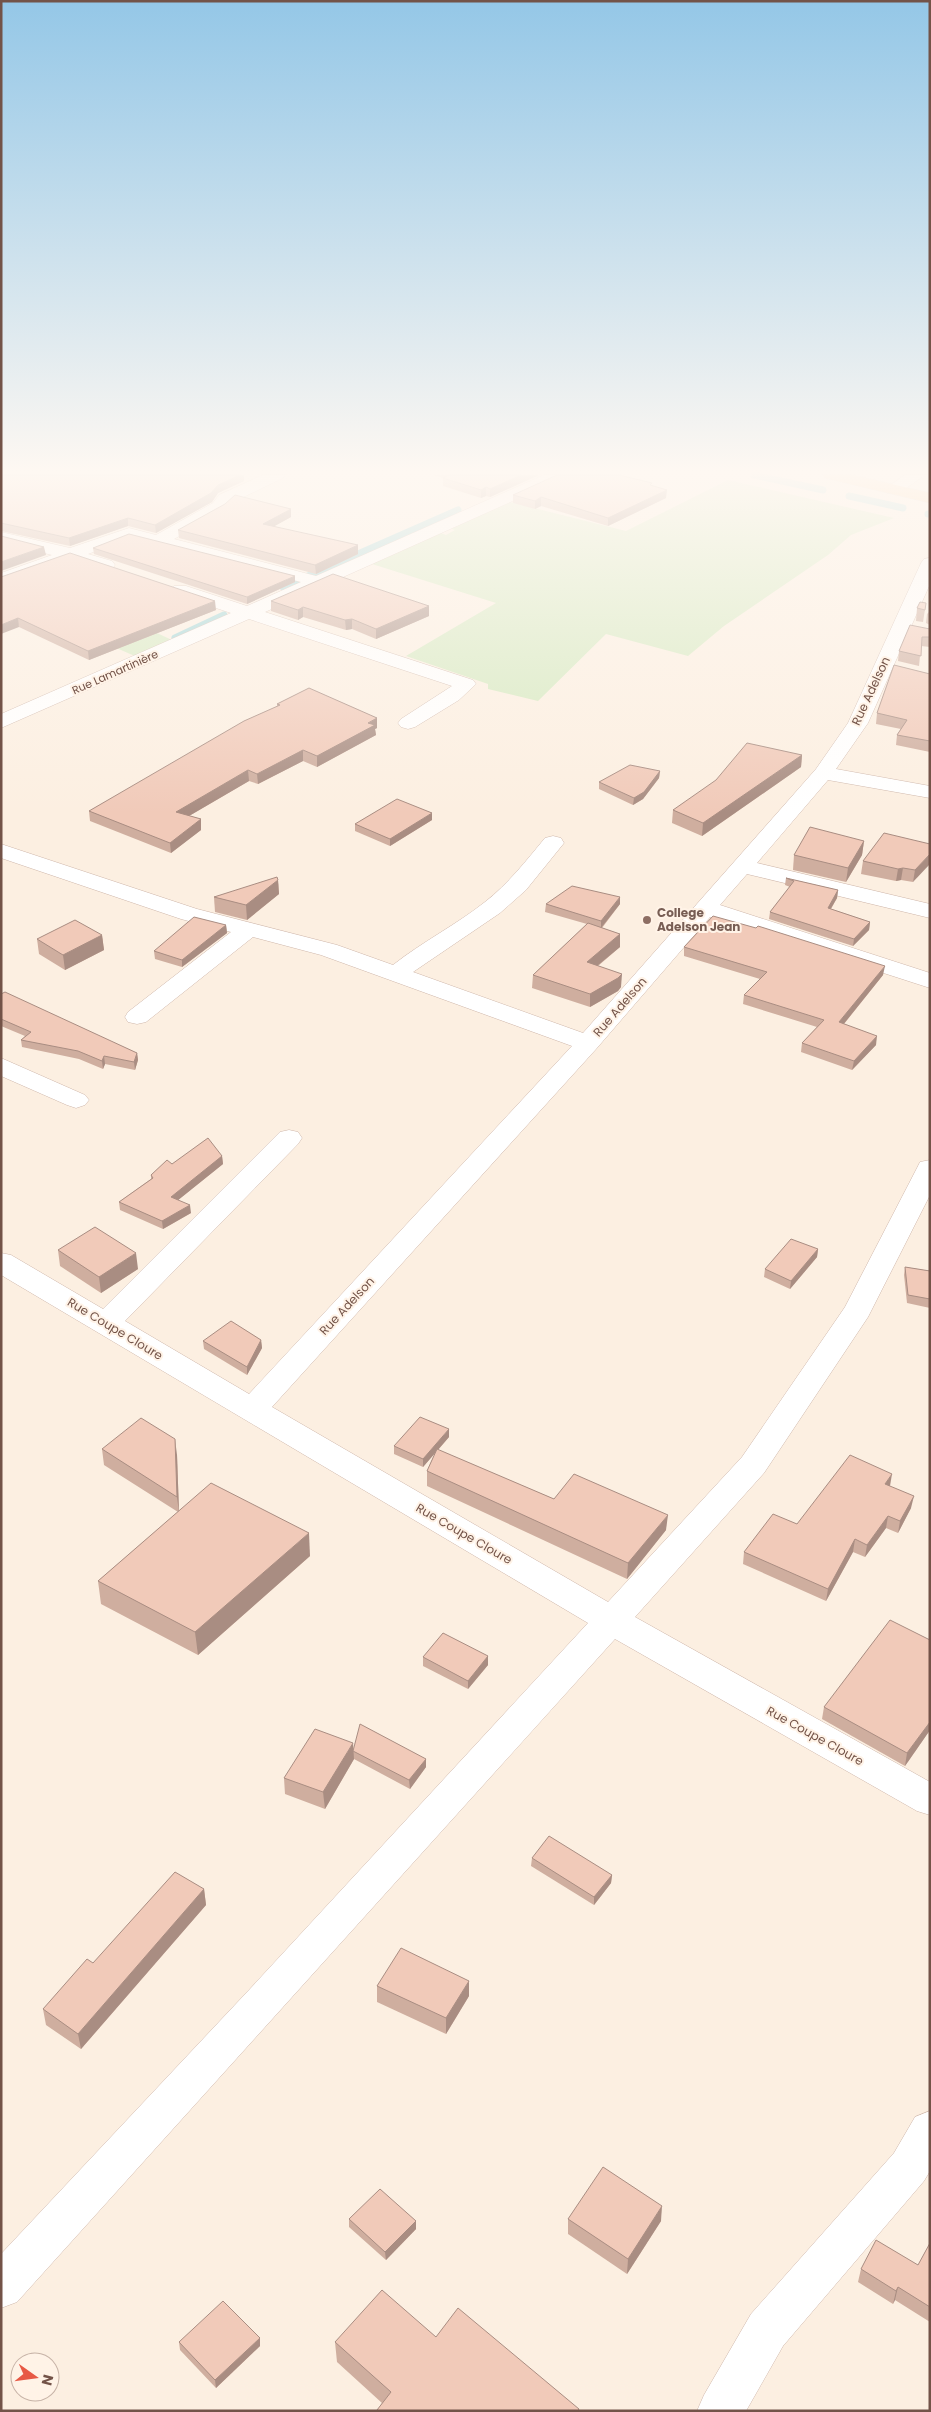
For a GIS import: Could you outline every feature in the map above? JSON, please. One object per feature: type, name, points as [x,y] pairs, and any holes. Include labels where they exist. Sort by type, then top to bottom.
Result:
[{"type":"street","points":[[173,588],[466,684],[452,696],[408,723]]},
{"type":"street","name":"Rue Lamartinière","points":[[1,722],[250,613],[295,588]]},
{"type":"street","name":"Rue Adelson","points":[[252,1410],[588,1043],[823,773],[893,668],[911,628],[923,588]]},
{"type":"street","points":[[823,773],[930,792]]},
{"type":"street","points":[[396,974],[420,955],[492,908],[518,884],[553,843]]},
{"type":"street","points":[[1,851],[189,914],[329,950],[588,1043]]},
{"type":"street","points":[[742,866],[930,911]]},
{"type":"street","points":[[705,908],[930,981]]},
{"type":"street","points":[[137,1017],[249,929]]},
{"type":"street","points":[[1,1066],[76,1100]]},
{"type":"street","points":[[105,1324],[289,1138]]},
{"type":"street","points":[[1,2286],[263,2003],[753,1465],[858,1310],[930,1168]]},
{"type":"street","name":"Rue Coupe Cloure","points":[[1,1262],[611,1620],[930,1800]]},
{"type":"street","points":[[720,2411],[767,2330],[909,2168],[930,2131]]},
{"type":"green space","points":[[447,588],[780,588],[724,626],[688,656],[606,634],[538,701],[488,689],[488,684],[406,656],[496,603]]},
{"type":"green space","points":[[50,619],[142,626],[174,641],[137,657]]},
{"type":"building","points":[[1,588],[174,588],[215,601],[88,651],[18,618],[1,625]]},
{"type":"building","points":[[217,588],[269,588],[247,597]]},
{"type":"building","points":[[302,588],[374,588],[429,606],[376,629],[352,619],[345,620],[303,607],[298,610],[271,601]]},
{"type":"building","points":[[920,602],[926,603],[925,610],[917,608]]},
{"type":"building","points":[[910,625],[930,629],[930,637],[922,637],[921,656],[899,651]]},
{"type":"building","points":[[894,665],[930,674],[930,741],[897,735],[907,720],[877,713]]},
{"type":"building","points":[[309,688],[377,718],[368,723],[375,725],[317,756],[303,750],[257,774],[248,770],[176,812],[201,819],[170,843],[89,811],[244,721],[280,705],[277,704]]},
{"type":"building","points":[[747,743],[802,755],[703,823],[673,810],[716,780]]},
{"type":"building","points":[[630,765],[660,771],[644,792],[634,798],[599,782]]},
{"type":"building","points":[[397,799],[432,813],[390,839],[355,824]]},
{"type":"building","points":[[810,827],[864,841],[848,868],[794,855]]},
{"type":"building","points":[[884,833],[930,844],[930,854],[915,870],[898,869],[863,861]]},
{"type":"building","points":[[277,877],[278,880],[246,905],[214,897]]},
{"type":"building","points":[[786,878],[838,890],[828,908],[870,922],[854,939],[770,912],[794,881]]},
{"type":"building","points":[[572,886],[620,897],[601,921],[546,904]]},
{"type":"building","points":[[713,916],[756,928],[758,926],[885,966],[839,1022],[877,1036],[854,1061],[802,1043],[824,1020],[744,995],[767,972],[684,947]]},
{"type":"building","points":[[194,917],[226,925],[182,960],[154,951]]},
{"type":"building","points":[[75,920],[102,935],[63,955],[37,939]]},
{"type":"building","points":[[588,923],[620,934],[587,962],[622,974],[618,978],[590,994],[533,975]]},
{"type":"building","points":[[5,992],[137,1053],[134,1062],[104,1056],[102,1061],[78,1051],[21,1040],[31,1032],[1,1019],[1,994]]},
{"type":"building","points":[[208,1138],[222,1156],[171,1197],[190,1205],[162,1221],[119,1202],[153,1178],[151,1175],[167,1160],[172,1164]]},
{"type":"building","points":[[95,1227],[136,1253],[99,1277],[58,1250]]},
{"type":"building","points":[[791,1239],[818,1249],[791,1281],[765,1269]]},
{"type":"building","points":[[905,1267],[930,1271],[930,1299],[908,1295]]},
{"type":"building","points":[[231,1321],[261,1340],[247,1367],[203,1341]]},
{"type":"building","points":[[420,1417],[449,1429],[423,1459],[394,1446]]},
{"type":"building","points":[[141,1418],[175,1439],[177,1497],[102,1449]]},
{"type":"building","points":[[437,1449],[554,1499],[574,1474],[668,1515],[628,1563],[427,1471]]},
{"type":"building","points":[[850,1455],[892,1474],[885,1484],[914,1496],[900,1521],[888,1516],[867,1545],[855,1539],[828,1589],[744,1552],[773,1514],[797,1524]]},
{"type":"building","points":[[211,1483],[309,1533],[195,1632],[98,1581]]},
{"type":"building","points":[[890,1620],[930,1640],[930,1722],[907,1753],[824,1707]]},
{"type":"building","points":[[443,1633],[488,1656],[468,1681],[423,1657]]},
{"type":"building","points":[[360,1724],[426,1759],[409,1780],[353,1751]]},
{"type":"building","points":[[315,1729],[353,1743],[323,1792],[284,1778]]},
{"type":"building","points":[[549,1836],[612,1875],[594,1897],[532,1858]]},
{"type":"building","points":[[175,1872],[204,1889],[78,2034],[43,2009],[87,1959],[93,1963]]},
{"type":"building","points":[[401,1948],[469,1981],[446,2018],[377,1986]]},
{"type":"building","points":[[603,2167],[662,2206],[628,2259],[568,2219]]},
{"type":"building","points":[[380,2189],[416,2221],[385,2252],[349,2219]]},
{"type":"building","points":[[876,2240],[918,2265],[930,2243],[930,2307],[898,2287],[896,2291],[861,2269]]},
{"type":"building","points":[[382,2290],[436,2337],[458,2308],[579,2409],[578,2411],[378,2411],[391,2392],[335,2342]]},
{"type":"building","points":[[223,2301],[260,2338],[215,2380],[179,2342]]},
{"type":"waterway","points":[[175,638],[224,615]]},
{"type":"place","name":"College Adelson Jean","points":[[647,920]]}]
